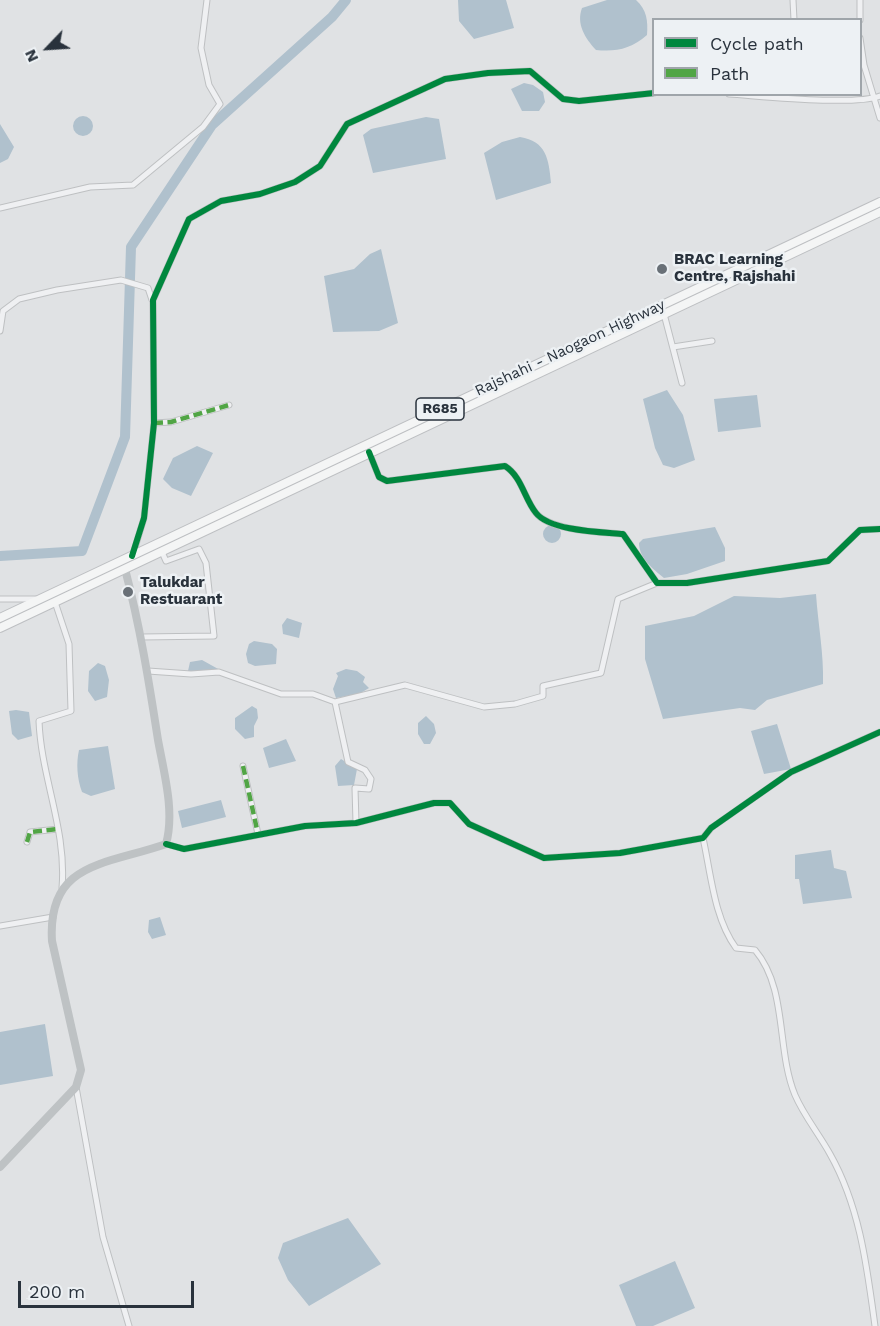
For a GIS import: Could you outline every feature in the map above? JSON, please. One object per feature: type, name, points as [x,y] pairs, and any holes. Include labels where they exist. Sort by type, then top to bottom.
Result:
[{"type":"main road","name":"Rajshahi - Naogaon Highway","points":[[0,628],[40,600],[132,556],[369,452],[664,314],[849,222],[880,202]]},
{"type":"main road","name":"Rajshahi - Naogaon Highway","points":[[0,618],[55,602],[162,552],[204,526],[849,222],[880,212]]},
{"type":"main road","points":[[0,1167],[76,1087],[81,1070],[52,941],[53,917],[62,888],[72,876],[93,867],[166,844],[170,832],[167,795],[148,670],[125,569]]},
{"type":"street","points":[[0,208],[90,187],[133,185],[203,127],[220,104],[209,85],[201,48],[207,0]]},
{"type":"street","points":[[793,0],[794,18]]},
{"type":"street","points":[[860,0],[860,18]]},
{"type":"street","points":[[862,47],[864,66],[880,118]]},
{"type":"street","points":[[153,300],[189,219],[221,201],[260,194],[295,182],[320,166],[347,124],[445,79],[488,73],[530,71],[563,99],[579,100],[652,93]]},
{"type":"street","points":[[787,96],[873,99],[880,96]]},
{"type":"street","points":[[0,331],[3,311],[19,299],[121,280],[148,288],[153,300],[154,423],[144,518],[132,556]]},
{"type":"street","points":[[664,314],[682,383]]},
{"type":"street","points":[[673,347],[712,341]]},
{"type":"street","points":[[154,423],[171,422],[229,405]]},
{"type":"street","points":[[369,452],[379,477],[387,481],[505,466],[513,471],[537,514],[545,520],[581,531],[623,534],[641,564],[657,583]]},
{"type":"street","points":[[148,670],[191,674],[219,672],[281,694],[313,694],[335,702],[405,685],[484,707],[515,704],[543,696],[543,686],[601,674],[618,599],[657,583],[687,583],[828,561],[860,530],[880,529]]},
{"type":"street","points":[[142,637],[214,636],[207,563],[200,549],[166,561],[162,552]]},
{"type":"street","points":[[0,599],[40,600]]},
{"type":"street","points":[[55,602],[69,644],[71,711],[39,721],[40,751],[51,788],[64,868],[62,888]]},
{"type":"street","points":[[335,702],[348,762],[364,770],[370,779],[369,789],[355,788],[356,823]]},
{"type":"street","points":[[166,844],[184,849],[305,826],[356,823],[434,803],[450,803],[469,824],[544,858],[620,853],[703,838],[711,828],[792,772],[880,732]]},
{"type":"street","points":[[243,766],[258,834]]},
{"type":"street","points":[[27,842],[30,832],[58,829]]},
{"type":"street","points":[[703,838],[717,907],[729,938],[736,948],[755,950],[762,958],[776,994],[794,1093],[809,1122],[831,1155],[861,1231],[875,1326]]},
{"type":"street","points":[[0,926],[53,917]]},
{"type":"street","points":[[76,1087],[103,1237],[129,1326]]},
{"type":"water","points":[[458,0],[506,0],[514,28],[474,39],[459,21]]},
{"type":"water","points":[[607,0],[636,0],[646,16],[647,35],[635,44],[623,48],[596,50],[583,31],[580,14],[582,8]]},
{"type":"water","points":[[524,83],[533,85],[543,92],[545,102],[539,111],[522,111],[511,89]]},
{"type":"water","points":[[83,116],[90,119],[93,126],[90,133],[83,136],[76,133],[73,126],[76,119]]},
{"type":"water","points":[[426,117],[439,119],[446,159],[373,173],[363,135],[371,129]]},
{"type":"water","points":[[0,124],[14,147],[8,159],[0,163]]},
{"type":"water","points":[[520,137],[536,142],[545,152],[551,183],[496,200],[484,153],[502,142]]},
{"type":"water","points":[[381,249],[398,323],[379,331],[333,332],[324,276],[354,269],[370,254]]},
{"type":"water","points":[[667,390],[683,415],[695,460],[674,468],[663,465],[655,448],[643,399]]},
{"type":"water","points":[[757,395],[761,427],[718,432],[714,399]]},
{"type":"water","points":[[197,446],[213,453],[191,496],[172,488],[163,479],[173,458]]},
{"type":"water","points":[[552,525],[558,528],[561,534],[558,540],[552,543],[546,540],[543,534],[546,528]]},
{"type":"water","points":[[715,527],[725,548],[725,561],[687,574],[664,578],[647,563],[641,554],[639,543],[643,539]]},
{"type":"water","points":[[816,594],[823,684],[767,700],[755,710],[740,708],[663,719],[645,659],[645,626],[694,616],[734,596],[780,598]]},
{"type":"water","points":[[287,618],[302,623],[299,638],[283,634],[282,625]]},
{"type":"water","points":[[254,641],[272,644],[277,649],[276,664],[255,666],[248,663],[246,654],[249,644]]},
{"type":"water","points":[[202,660],[220,670],[208,675],[188,671],[190,662]]},
{"type":"water","points":[[98,663],[105,666],[109,680],[107,697],[95,701],[88,691],[89,671]]},
{"type":"water","points":[[346,669],[357,671],[365,677],[363,682],[369,688],[359,694],[336,698],[333,689],[338,676],[336,673]]},
{"type":"water","points":[[252,706],[257,709],[258,718],[254,726],[254,737],[245,739],[235,729],[235,718]]},
{"type":"water","points":[[9,711],[29,712],[32,736],[18,740],[12,734]]},
{"type":"water","points":[[426,716],[434,724],[436,733],[430,744],[424,744],[418,734],[418,723]]},
{"type":"water","points":[[777,724],[791,769],[764,774],[751,731]]},
{"type":"water","points":[[286,739],[296,761],[269,768],[263,748]]},
{"type":"water","points":[[108,746],[115,789],[91,796],[82,792],[78,771],[79,750]]},
{"type":"water","points":[[341,759],[357,769],[354,785],[338,786],[335,766]]},
{"type":"water","points":[[221,800],[226,817],[182,828],[178,811]]},
{"type":"water","points":[[831,850],[834,868],[846,871],[852,898],[803,904],[799,879],[795,879],[795,855]]},
{"type":"water","points":[[160,917],[166,935],[152,939],[148,932],[149,920]]},
{"type":"water","points":[[45,1024],[53,1076],[0,1085],[0,1032]]},
{"type":"water","points":[[348,1218],[381,1264],[309,1306],[288,1280],[278,1258],[283,1243]]},
{"type":"water","points":[[675,1261],[695,1308],[653,1326],[636,1326],[619,1285]]},
{"type":"waterway","points":[[0,556],[82,551],[125,437],[131,247],[212,125],[332,17],[346,0]]},
{"type":"marked path","points":[[154,423],[171,422],[229,405]]},
{"type":"marked path","points":[[243,766],[258,834]]},
{"type":"marked path","points":[[27,842],[30,832],[58,829]]},
{"type":"cycle path","points":[[132,556],[144,518],[154,423],[153,300],[189,219],[221,201],[260,194],[295,182],[320,166],[347,124],[445,79],[488,73],[530,71],[563,99],[579,101],[652,93]]},
{"type":"cycle path","points":[[369,452],[379,477],[387,481],[505,466],[515,476],[532,507],[543,519],[552,524],[576,530],[623,534],[657,583],[687,583],[828,561],[860,530],[880,529]]},
{"type":"cycle path","points":[[166,844],[184,849],[305,826],[356,823],[434,803],[450,803],[469,824],[544,858],[620,853],[703,838],[711,828],[791,772],[880,732]]},
{"type":"place","name":"BRAC Learning Centre, Rajshahi","points":[[662,269]]},
{"type":"place","name":"Talukdar Restuarant","points":[[128,592]]}]
